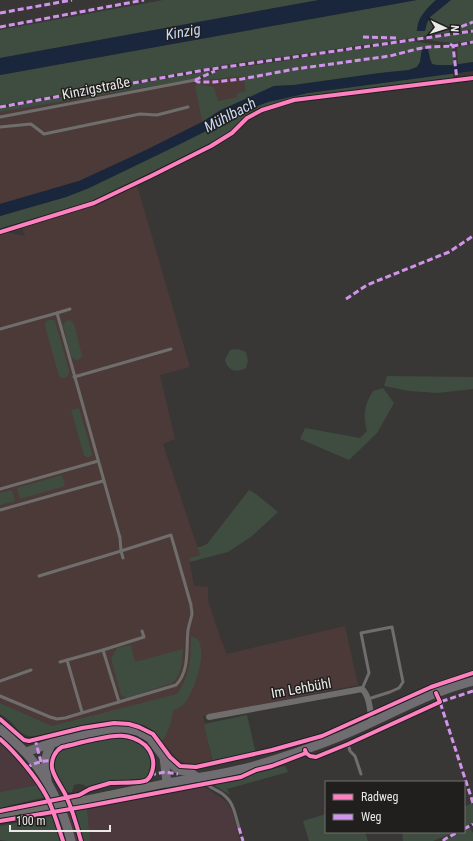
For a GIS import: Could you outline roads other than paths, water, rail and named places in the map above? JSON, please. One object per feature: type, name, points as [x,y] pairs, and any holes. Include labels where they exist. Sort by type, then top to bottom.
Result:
[{"type":"main road","points":[[0,816],[249,767],[305,750],[336,738],[425,697],[473,681]]},
{"type":"main road","points":[[26,752],[52,743],[106,730],[123,728],[138,731],[150,738],[170,764],[179,770],[190,772],[199,777]]},
{"type":"main road","points":[[0,729],[26,752],[47,781],[64,818],[71,841]]},
{"type":"main road","points":[[47,781],[45,760],[52,743]]},
{"type":"main road","points":[[164,757],[167,783]]},
{"type":"street","points":[[362,689],[368,699],[372,722]]},
{"type":"street","name":"Im Lehbühl","points":[[209,717],[362,689]]},
{"type":"lane","name":"Kinzigstraße","points":[[0,117],[195,80]]},
{"type":"lane","points":[[0,127],[31,124],[44,134],[140,114],[157,115],[188,107]]},
{"type":"lane","points":[[0,329],[57,314],[70,309]]},
{"type":"lane","points":[[57,314],[120,538],[123,558]]},
{"type":"lane","points":[[74,377],[171,349]]},
{"type":"lane","points":[[0,489],[98,461]]},
{"type":"lane","points":[[0,510],[103,481]]},
{"type":"lane","points":[[0,696],[50,717],[57,719],[65,718],[176,685],[180,682],[186,664],[188,628],[192,614],[191,605],[171,535],[39,576]]},
{"type":"lane","points":[[362,689],[369,673],[361,633],[392,627],[403,682],[399,688],[368,699]]},
{"type":"lane","points":[[60,662],[144,637],[142,631]]},
{"type":"lane","points":[[104,650],[119,702]]},
{"type":"lane","points":[[67,660],[82,712]]},
{"type":"lane","points":[[0,681],[31,670]]},
{"type":"lane","points":[[305,750],[310,756],[316,757],[348,744],[440,702],[436,694]]},
{"type":"lane","points":[[348,744],[350,751],[355,756],[361,774]]},
{"type":"lane","points":[[199,777],[205,784],[226,796],[231,802],[239,828]]},
{"type":"water","name":"Kinzig","points":[[319,0],[417,0],[0,75],[0,58]]},
{"type":"water","points":[[436,0],[451,0],[430,17],[425,31],[417,31],[417,26],[421,18],[426,10]]},
{"type":"water","name":"Mühlbach","points":[[422,49],[428,49],[432,64],[447,65],[473,62],[473,71],[308,93],[268,102],[238,113],[212,128],[89,188],[66,197],[0,216],[0,204],[79,181],[202,122],[221,110],[274,86],[294,85],[409,70],[417,67],[420,62]]}]
